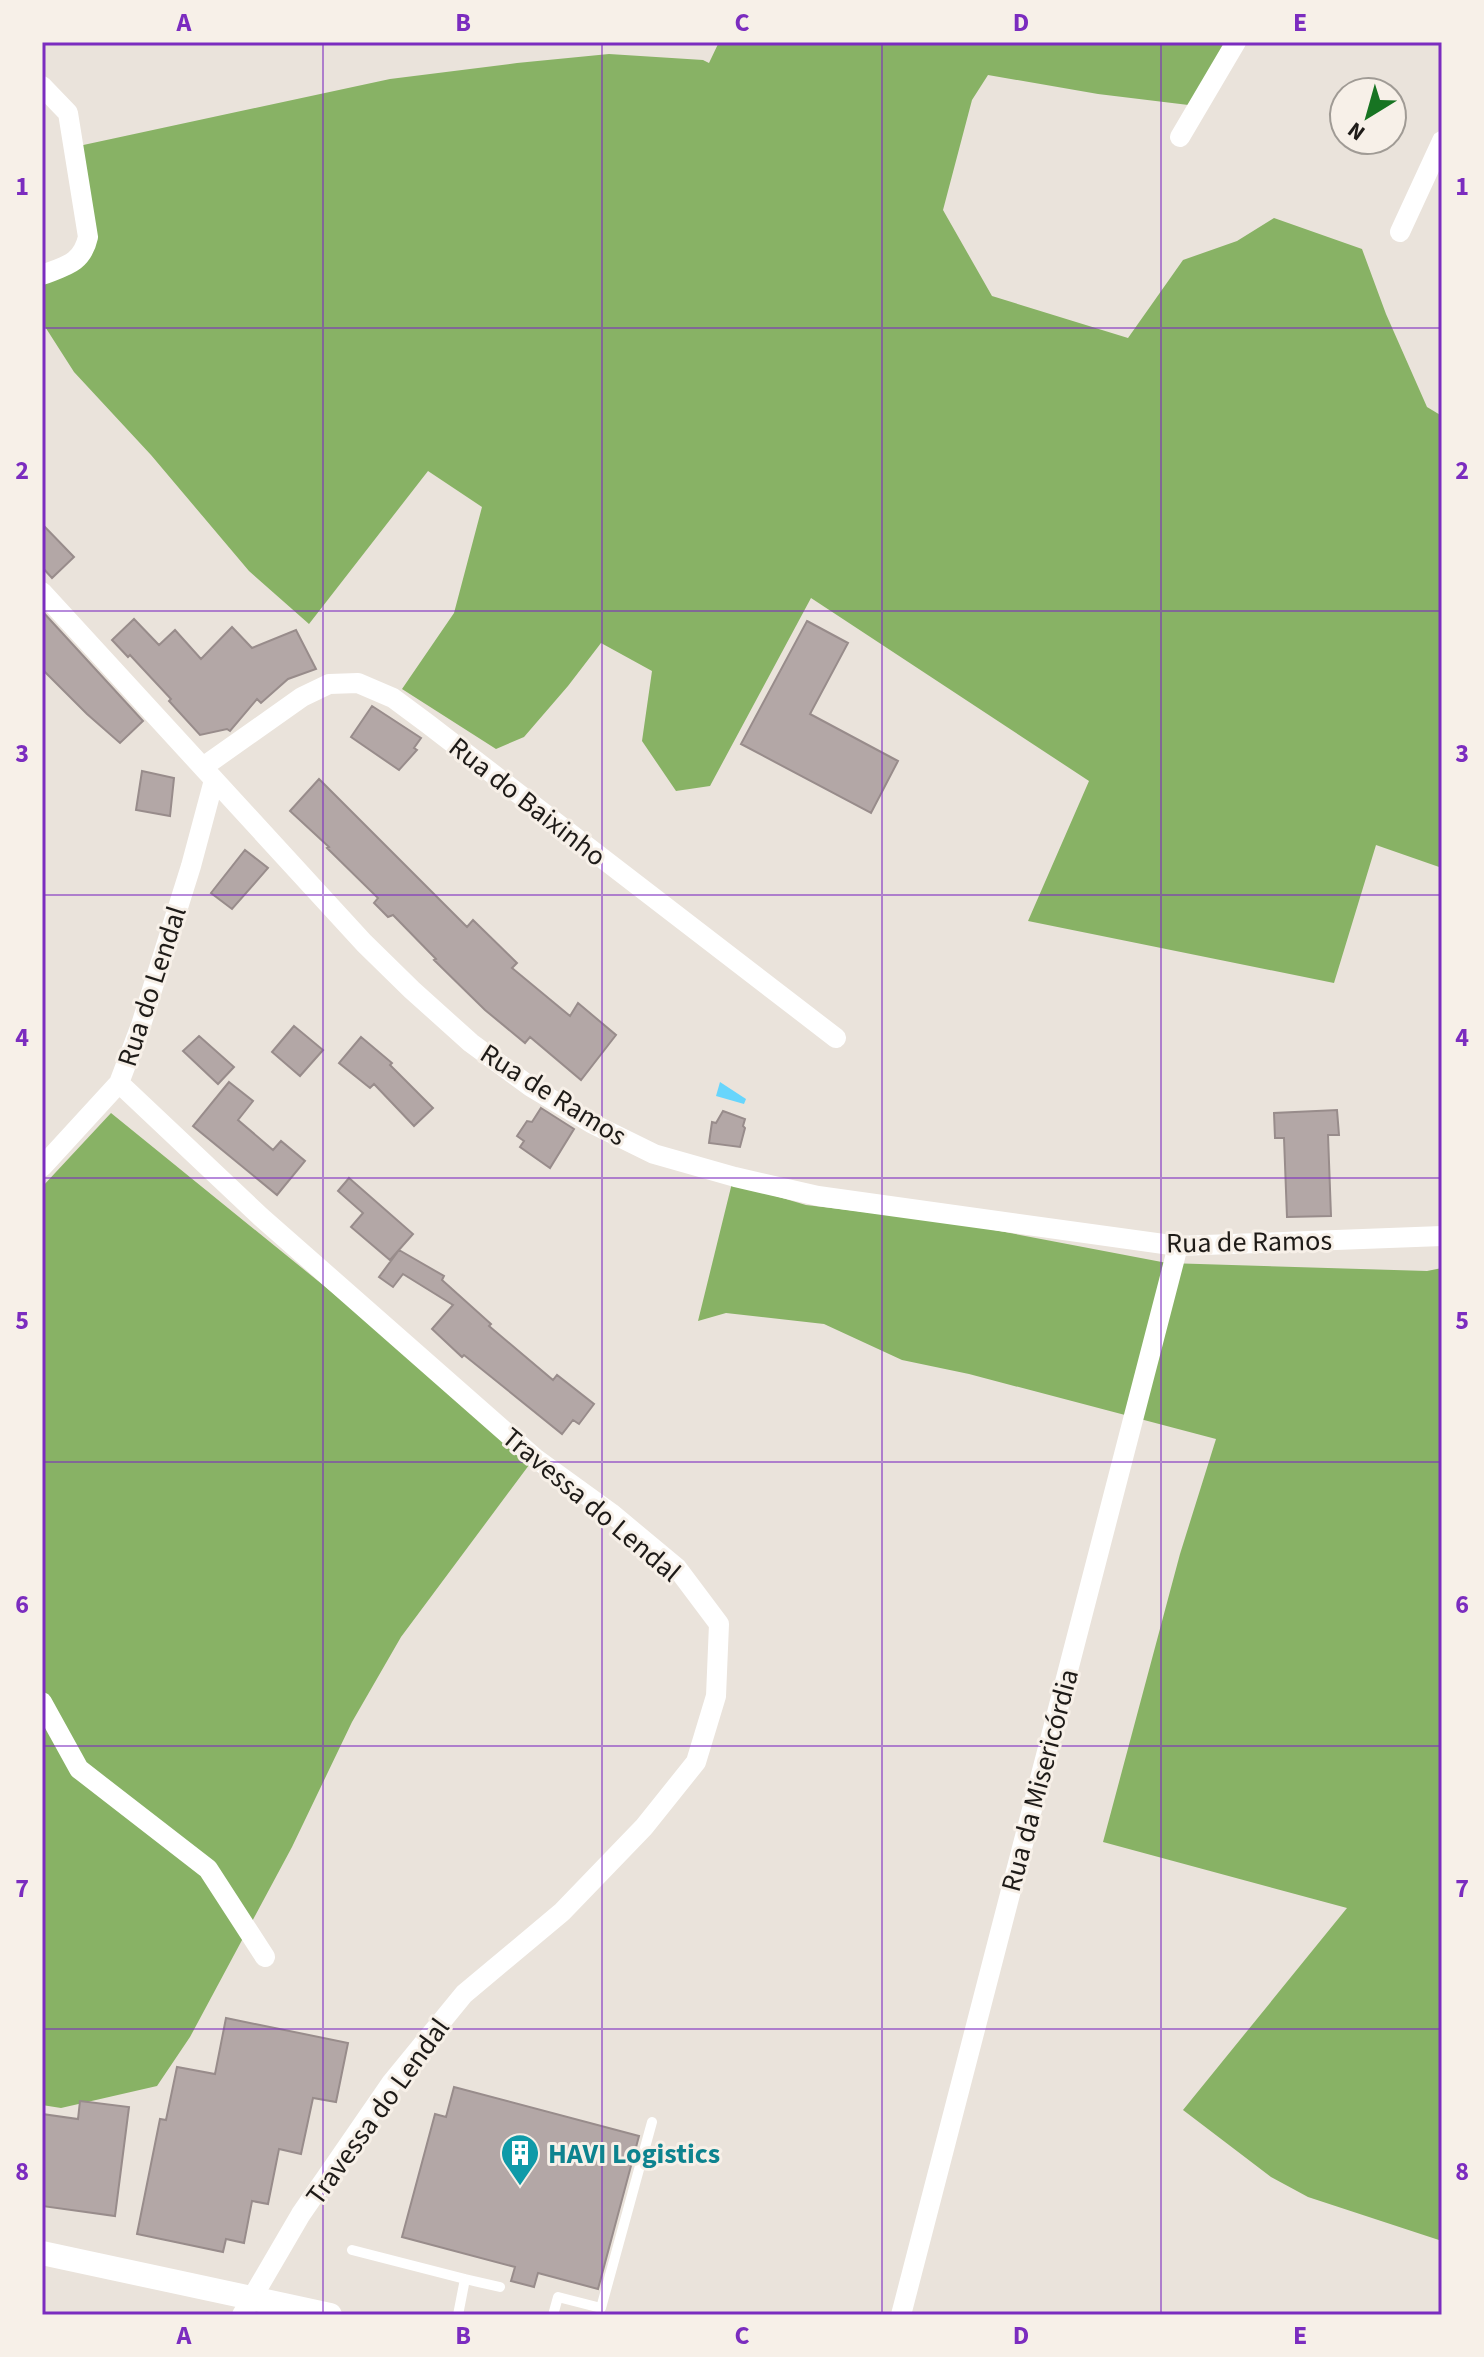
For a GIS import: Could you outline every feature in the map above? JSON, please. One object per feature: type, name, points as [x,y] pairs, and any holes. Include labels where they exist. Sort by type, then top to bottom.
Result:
[{"type":"street","points":[[1180,137],[1236,42]]},
{"type":"street","points":[[42,86],[68,113],[88,237],[85,250],[77,260],[42,275]]},
{"type":"street","points":[[1400,232],[1442,141]]},
{"type":"street","name":"Rua de Ramos","points":[[42,592],[364,943],[412,990],[471,1043],[531,1087],[591,1123],[654,1154],[818,1196],[1178,1246],[1440,1232]]},
{"type":"street","name":"Rua do Baixinho","points":[[209,773],[302,697],[329,684],[358,683],[393,698],[836,1038]]},
{"type":"street","name":"Rua do Lendal","points":[[42,1167],[119,1083],[141,1025],[191,866],[209,773]]},
{"type":"street","name":"Travessa do Lendal","points":[[119,1083],[261,1217],[535,1458],[611,1513],[677,1568],[719,1624],[716,1696],[696,1762],[644,1827],[562,1912],[464,1994],[392,2082],[301,2214],[247,2306]]},
{"type":"street","name":"Rua da Misericórdia","points":[[901,2315],[1178,1246]]},
{"type":"street","points":[[42,1702],[79,1769],[208,1869],[265,1957]]},
{"type":"street","points":[[42,2253],[247,2306],[330,2315]]},
{"type":"lane","points":[[553,2315],[558,2297],[601,2308],[652,2122]]},
{"type":"lane","points":[[352,2250],[500,2287]]},
{"type":"lane","points":[[458,2315],[465,2279]]},
{"type":"green space","points":[[719,42],[1232,42],[1205,107],[1098,94],[988,75],[972,100],[943,210],[992,296],[1128,338],[1183,260],[1237,241],[1274,218],[1362,249],[1386,314],[1427,407],[1442,416],[1442,868],[1376,845],[1334,983],[1028,921],[1089,781],[811,598],[710,786],[676,791],[642,741],[652,671],[601,643],[524,737],[496,749],[402,689],[454,613],[482,507],[428,471],[309,624],[249,571],[151,455],[74,372],[42,322],[42,279],[87,248],[74,147],[390,79],[609,54],[703,60],[709,63]]},
{"type":"green space","points":[[111,1113],[535,1457],[401,1637],[352,1722],[292,1847],[190,2037],[157,2086],[61,2108],[42,2105],[42,1187]]},
{"type":"green space","points":[[732,1183],[806,1205],[957,1223],[1167,1263],[1427,1271],[1442,1268],[1442,2241],[1308,2197],[1271,2177],[1183,2110],[1347,1908],[1103,1842],[1180,1554],[1216,1439],[969,1374],[902,1360],[824,1324],[726,1313],[698,1321]]},
{"type":"water","points":[[720,1082],[746,1099],[744,1104],[716,1096]]},
{"type":"building","points":[[42,524],[74,557],[52,578],[42,567]]},
{"type":"building","points":[[42,611],[143,721],[120,743],[42,669]]},
{"type":"building","points":[[134,619],[159,645],[175,630],[201,659],[232,627],[252,648],[296,630],[316,669],[288,679],[261,703],[257,699],[230,731],[200,735],[169,701],[171,699],[112,640]]},
{"type":"building","points":[[807,621],[848,643],[810,714],[898,761],[871,813],[741,744]]},
{"type":"building","points":[[372,706],[421,738],[414,748],[417,750],[399,770],[351,737]]},
{"type":"building","points":[[142,771],[174,778],[170,816],[136,810]]},
{"type":"building","points":[[319,779],[467,927],[473,920],[517,963],[512,968],[570,1016],[578,1003],[616,1035],[581,1080],[530,1037],[525,1043],[485,1010],[393,915],[388,917],[374,903],[378,898],[290,811]]},
{"type":"building","points":[[245,850],[268,868],[232,909],[211,893]]},
{"type":"building","points":[[294,1026],[323,1050],[300,1076],[272,1052]]},
{"type":"building","points":[[199,1036],[234,1067],[218,1084],[183,1051]]},
{"type":"building","points":[[361,1037],[392,1063],[390,1065],[433,1108],[414,1126],[374,1084],[370,1088],[339,1063]]},
{"type":"building","points":[[229,1082],[253,1101],[238,1120],[273,1150],[281,1141],[305,1161],[277,1195],[193,1126]]},
{"type":"building","points":[[541,1108],[574,1129],[550,1168],[520,1147],[524,1141],[517,1136]]},
{"type":"building","points":[[1337,1110],[1339,1135],[1328,1135],[1331,1216],[1287,1217],[1284,1138],[1275,1138],[1274,1113]]},
{"type":"building","points":[[723,1111],[745,1119],[740,1147],[709,1143],[712,1122],[716,1123]]},
{"type":"building","points":[[349,1178],[413,1234],[390,1260],[351,1227],[363,1213],[338,1191]]},
{"type":"building","points":[[399,1250],[444,1276],[442,1280],[491,1324],[489,1326],[553,1380],[557,1375],[594,1404],[579,1424],[573,1420],[562,1434],[464,1355],[462,1357],[432,1329],[453,1305],[403,1274],[393,1287],[379,1277]]},
{"type":"building","points":[[226,2018],[348,2043],[336,2102],[313,2098],[301,2154],[279,2149],[268,2204],[252,2201],[244,2243],[226,2239],[223,2252],[137,2234],[160,2119],[166,2120],[177,2067],[215,2074]]},
{"type":"building","name":"HAVI Logistics","points":[[454,2087],[639,2136],[598,2289],[538,2273],[534,2287],[511,2281],[515,2267],[402,2237],[435,2114],[446,2117]]},
{"type":"building","points":[[80,2101],[129,2107],[115,2216],[42,2206],[42,2114],[78,2119]]},
{"type":"place","name":"HAVI Logistics","points":[[520,2187]]}]
